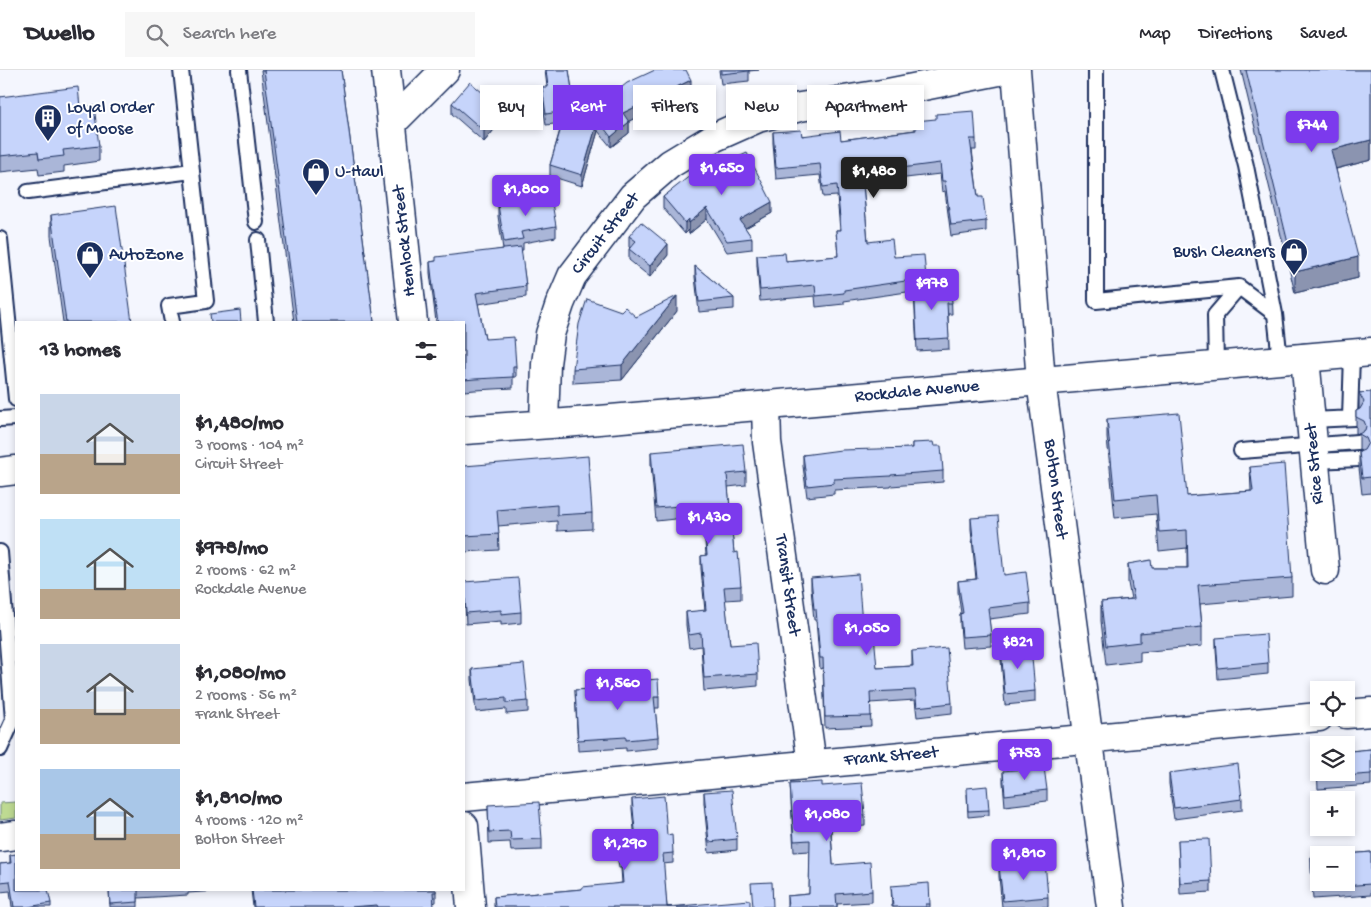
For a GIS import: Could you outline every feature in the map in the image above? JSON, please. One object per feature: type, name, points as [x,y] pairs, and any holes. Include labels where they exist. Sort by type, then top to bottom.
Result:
[{"type":"street","name":"Hemlock Street","points":[[386,70],[413,321]]},
{"type":"street","points":[[393,122],[445,70]]},
{"type":"street","name":"Circuit Street","points":[[544,423],[546,364],[550,334],[572,276],[633,196],[670,164],[712,138],[758,118],[800,107],[888,93],[1004,70]]},
{"type":"street","name":"Bolton Street","points":[[1016,70],[1041,381],[1111,907]]},
{"type":"street","name":"Rockdale Avenue","points":[[465,430],[766,406],[1362,353]]},
{"type":"street","name":"Rice Street","points":[[1293,359],[1313,442],[1325,570]]},
{"type":"street","name":"Transit Street","points":[[766,406],[767,442],[812,764]]},
{"type":"street","points":[[0,472],[15,470]]},
{"type":"street","points":[[1355,713],[1371,712]]},
{"type":"street","name":"Frank Street","points":[[465,797],[1310,718]]},
{"type":"street","points":[[0,837],[15,835]]},
{"type":"street","points":[[465,838],[471,907]]},
{"type":"lane","points":[[172,321],[169,306],[206,301],[182,70]]},
{"type":"lane","points":[[239,70],[256,222]]},
{"type":"lane","points":[[1096,70],[1096,301],[1239,287],[1275,314]]},
{"type":"lane","points":[[1222,70],[1246,166],[1275,314],[1293,359]]},
{"type":"lane","points":[[28,192],[192,170]]},
{"type":"lane","points":[[0,239],[15,390]]},
{"type":"lane","points":[[258,240],[266,321]]},
{"type":"lane","points":[[1216,365],[1215,315],[1239,287]]},
{"type":"lane","points":[[1313,442],[1353,418],[1362,353]]},
{"type":"lane","points":[[0,419],[15,418]]},
{"type":"lane","points":[[1313,442],[1359,459]]},
{"type":"lane","points":[[1241,451],[1313,442],[1357,442]]},
{"type":"lane","points":[[0,552],[13,720],[0,749]]},
{"type":"green space","points":[[15,802],[15,818],[0,820],[0,803]]},
{"type":"building","name":"U-Haul","points":[[264,70],[341,70],[374,321],[297,321]]},
{"type":"building","points":[[546,70],[569,70],[571,85],[553,85],[553,113],[546,114],[543,87],[548,87]]},
{"type":"building","points":[[655,70],[686,70],[691,80],[681,85],[633,85],[633,108],[623,113],[623,86],[627,83]]},
{"type":"building","points":[[721,70],[749,70],[749,71],[721,74]]},
{"type":"building","points":[[1246,70],[1371,70],[1371,140],[1331,150],[1358,257],[1295,272]]},
{"type":"building","points":[[470,82],[480,90],[480,128],[452,103]]},
{"type":"building","name":"Loyal Order of Moose","points":[[78,87],[80,107],[94,106],[99,146],[63,150],[64,156],[39,159],[38,152],[0,156],[0,97]]},
{"type":"building","points":[[974,111],[976,139],[970,139],[978,197],[983,197],[986,221],[951,225],[945,181],[942,181],[940,163],[862,173],[868,242],[892,239],[894,257],[924,255],[926,278],[844,290],[844,293],[816,296],[815,285],[760,290],[757,255],[785,253],[786,261],[838,256],[836,230],[841,230],[837,185],[823,187],[820,164],[776,168],[773,132],[801,130],[802,136],[840,131],[841,140],[924,130],[924,120],[936,119],[936,114]]},
{"type":"building","points":[[623,113],[629,122],[623,127]]},
{"type":"building","points":[[560,130],[595,130],[582,175],[550,165]]},
{"type":"building","points":[[606,130],[619,130],[611,137]]},
{"type":"building","points":[[747,153],[772,202],[740,220],[752,238],[727,241],[707,208],[689,223],[689,219],[685,223],[663,197],[691,175],[727,158],[731,166],[730,161]]},
{"type":"building","points":[[551,197],[556,226],[521,232],[523,239],[504,242],[498,205]]},
{"type":"building","name":"AutoZone","points":[[116,206],[132,321],[66,321],[51,215]]},
{"type":"building","points":[[641,222],[668,244],[650,266],[629,249],[636,241],[629,236]]},
{"type":"building","points":[[521,247],[526,286],[476,293],[485,339],[514,337],[516,366],[513,366],[513,377],[465,380],[465,321],[438,321],[430,262],[436,261],[436,257]]},
{"type":"building","points":[[695,266],[734,298],[699,302]]},
{"type":"building","points":[[951,284],[952,303],[947,303],[949,338],[917,340],[914,285]]},
{"type":"building","points":[[677,296],[622,365],[573,369],[579,324],[587,299],[621,311],[625,307],[636,317]]},
{"type":"building","points":[[240,310],[241,321],[211,321],[210,314]]},
{"type":"building","points":[[1371,392],[1371,477],[1362,478],[1359,452],[1364,450],[1368,443],[1366,438],[1359,434],[1365,430],[1366,426],[1364,421],[1356,417],[1356,411],[1360,409],[1364,402],[1359,393]]},
{"type":"building","points":[[1179,413],[1187,496],[1253,491],[1250,467],[1284,464],[1292,578],[1198,585],[1202,627],[1140,633],[1140,642],[1106,646],[1101,602],[1134,599],[1128,564],[1151,560],[1152,568],[1188,568],[1187,530],[1159,532],[1156,495],[1115,499],[1107,419]]},
{"type":"building","points":[[933,442],[934,446],[941,446],[943,471],[834,479],[834,483],[807,486],[803,455],[841,450],[912,448],[912,443]]},
{"type":"building","points":[[743,444],[746,472],[727,474],[734,553],[738,552],[741,586],[724,587],[730,645],[756,643],[758,674],[704,678],[701,633],[689,635],[686,612],[706,610],[701,556],[707,555],[703,504],[656,508],[651,452]]},
{"type":"building","points":[[588,456],[592,513],[557,515],[557,505],[497,510],[499,534],[465,536],[465,466]]},
{"type":"building","points":[[998,516],[1004,575],[1026,572],[1030,603],[988,608],[991,635],[962,637],[960,614],[963,613],[958,581],[977,579],[971,518]]},
{"type":"building","points":[[858,574],[862,624],[873,623],[877,668],[913,666],[912,651],[947,648],[952,703],[917,707],[915,690],[870,692],[871,716],[825,717],[823,658],[820,658],[816,609],[814,609],[811,578]]},
{"type":"building","points":[[518,578],[521,612],[501,614],[501,610],[466,613],[465,582]]},
{"type":"building","points":[[1266,634],[1268,663],[1218,668],[1216,638]]},
{"type":"building","points":[[1031,647],[1035,691],[1005,694],[1001,649]]},
{"type":"building","points":[[524,664],[528,701],[506,703],[506,698],[476,701],[472,669]]},
{"type":"building","points":[[658,679],[659,697],[654,697],[658,737],[626,740],[626,737],[578,740],[575,690],[605,688],[604,684]]},
{"type":"building","points":[[1371,749],[1371,774],[1355,775],[1355,751]]},
{"type":"building","points":[[1238,764],[1242,799],[1174,808],[1169,773]]},
{"type":"building","points":[[1044,767],[1047,790],[1005,795],[1003,771]]},
{"type":"building","points":[[822,782],[822,786],[862,783],[865,815],[830,818],[833,865],[870,862],[872,891],[836,894],[837,907],[788,907],[787,896],[809,894],[810,840],[794,841],[790,784]]},
{"type":"building","points":[[987,786],[989,810],[968,811],[967,788]]},
{"type":"building","points":[[732,790],[737,839],[709,842],[704,792]]},
{"type":"building","points":[[664,796],[667,835],[672,834],[673,853],[663,854],[667,907],[495,907],[494,897],[582,889],[582,887],[623,883],[621,860],[638,859],[638,856],[619,858],[617,843],[636,840],[632,799]]},
{"type":"building","points":[[539,802],[542,839],[511,840],[510,831],[489,832],[488,805]]},
{"type":"building","points":[[1209,839],[1211,881],[1180,883],[1178,840]]},
{"type":"building","points":[[1371,852],[1371,884],[1355,885],[1355,853]]},
{"type":"building","points":[[15,854],[15,891],[48,891],[51,903],[28,907],[14,907],[10,881],[0,882],[0,864],[11,863],[10,855]]},
{"type":"building","points":[[1045,861],[1048,897],[1003,901],[999,866]]},
{"type":"building","points":[[772,882],[773,907],[753,907],[751,883]]},
{"type":"building","points":[[929,883],[930,904],[926,904],[926,907],[893,907],[891,886]]},
{"type":"building","points":[[109,891],[138,891],[138,902],[110,904]]},
{"type":"building","points":[[252,891],[436,891],[433,892],[434,907],[378,907],[377,905],[350,907],[254,907]]},
{"type":"building","points":[[750,900],[750,907],[667,907]]},
{"type":"place","name":"Loyal Order of Moose","points":[[48,142]]},
{"type":"place","name":"U-Haul","points":[[316,196]]},
{"type":"place","name":"Bush Cleaners","points":[[1294,276]]},
{"type":"place","name":"AutoZone","points":[[90,279]]}]
